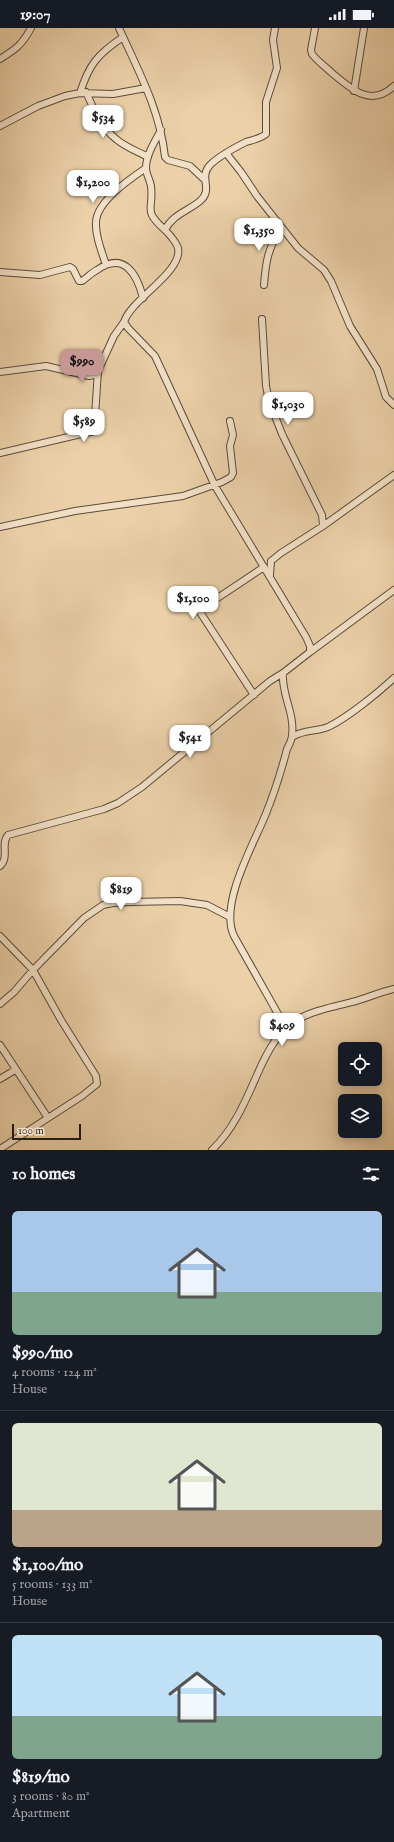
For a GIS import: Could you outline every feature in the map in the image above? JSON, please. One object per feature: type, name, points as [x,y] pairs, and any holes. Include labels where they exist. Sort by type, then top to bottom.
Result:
[{"type":"street","points":[[0,59],[17,49],[31,28]]},
{"type":"street","points":[[119,28],[158,116],[166,157],[168,160],[190,166],[205,180]]},
{"type":"street","points":[[166,230],[173,218],[205,196],[207,191],[204,176],[208,166],[226,153],[266,134],[266,102],[277,68],[273,40],[275,28]]},
{"type":"street","points":[[315,28],[311,50],[312,54],[354,91],[372,96],[382,94],[394,86]]},
{"type":"street","points":[[354,91],[364,28]]},
{"type":"street","points":[[123,38],[98,56],[87,72],[83,92],[112,137],[148,157]]},
{"type":"street","points":[[0,126],[53,99],[83,92],[113,94],[146,88]]},
{"type":"street","points":[[0,453],[94,432],[98,371],[114,336],[143,298],[174,264],[178,255],[178,247],[166,230],[156,221],[150,211],[151,187],[146,168],[148,157],[161,130]]},
{"type":"street","points":[[226,153],[298,248],[324,270],[331,281],[350,326],[377,369],[386,397],[394,404]]},
{"type":"street","points":[[106,265],[96,229],[97,217],[105,203],[146,168]]},
{"type":"street","points":[[264,285],[266,257],[281,227]]},
{"type":"street","points":[[0,272],[40,275],[70,267],[73,269],[79,281],[82,281],[97,269],[106,265],[121,263],[126,265],[136,278],[143,298]]},
{"type":"street","points":[[262,318],[266,386],[269,401],[282,434],[315,499],[323,518],[323,526]]},
{"type":"street","points":[[124,322],[155,356],[215,486],[306,638],[310,646],[310,652]]},
{"type":"street","points":[[0,372],[46,366],[89,376],[98,371]]},
{"type":"street","points":[[0,528],[76,511],[183,496],[215,486],[233,475],[230,446],[233,435],[230,421]]},
{"type":"street","points":[[254,695],[200,612],[204,607],[263,565],[323,526],[394,474]]},
{"type":"street","points":[[323,518],[331,520]]},
{"type":"street","points":[[270,577],[271,561]]},
{"type":"street","points":[[0,866],[4,861],[4,841],[8,835],[97,812],[118,803],[142,787],[254,695],[394,590]]},
{"type":"street","points":[[283,673],[282,680],[293,722],[292,737],[267,810],[249,849],[236,885],[229,926],[278,1014],[284,1030]]},
{"type":"street","points":[[292,737],[302,731],[320,730],[337,722],[394,678]]},
{"type":"street","points":[[0,1004],[14,992],[33,970],[84,918],[103,905],[113,903],[180,901],[201,903],[214,907],[230,917]]},
{"type":"street","points":[[0,936],[33,970],[97,1080],[97,1084],[94,1087],[0,1149]]},
{"type":"street","points":[[212,1150],[230,1130],[250,1094],[269,1052],[291,1022],[319,1009],[358,1000],[394,989]]},
{"type":"street","points":[[0,1045],[15,1070],[48,1118]]},
{"type":"street","points":[[0,1079],[15,1070]]}]
